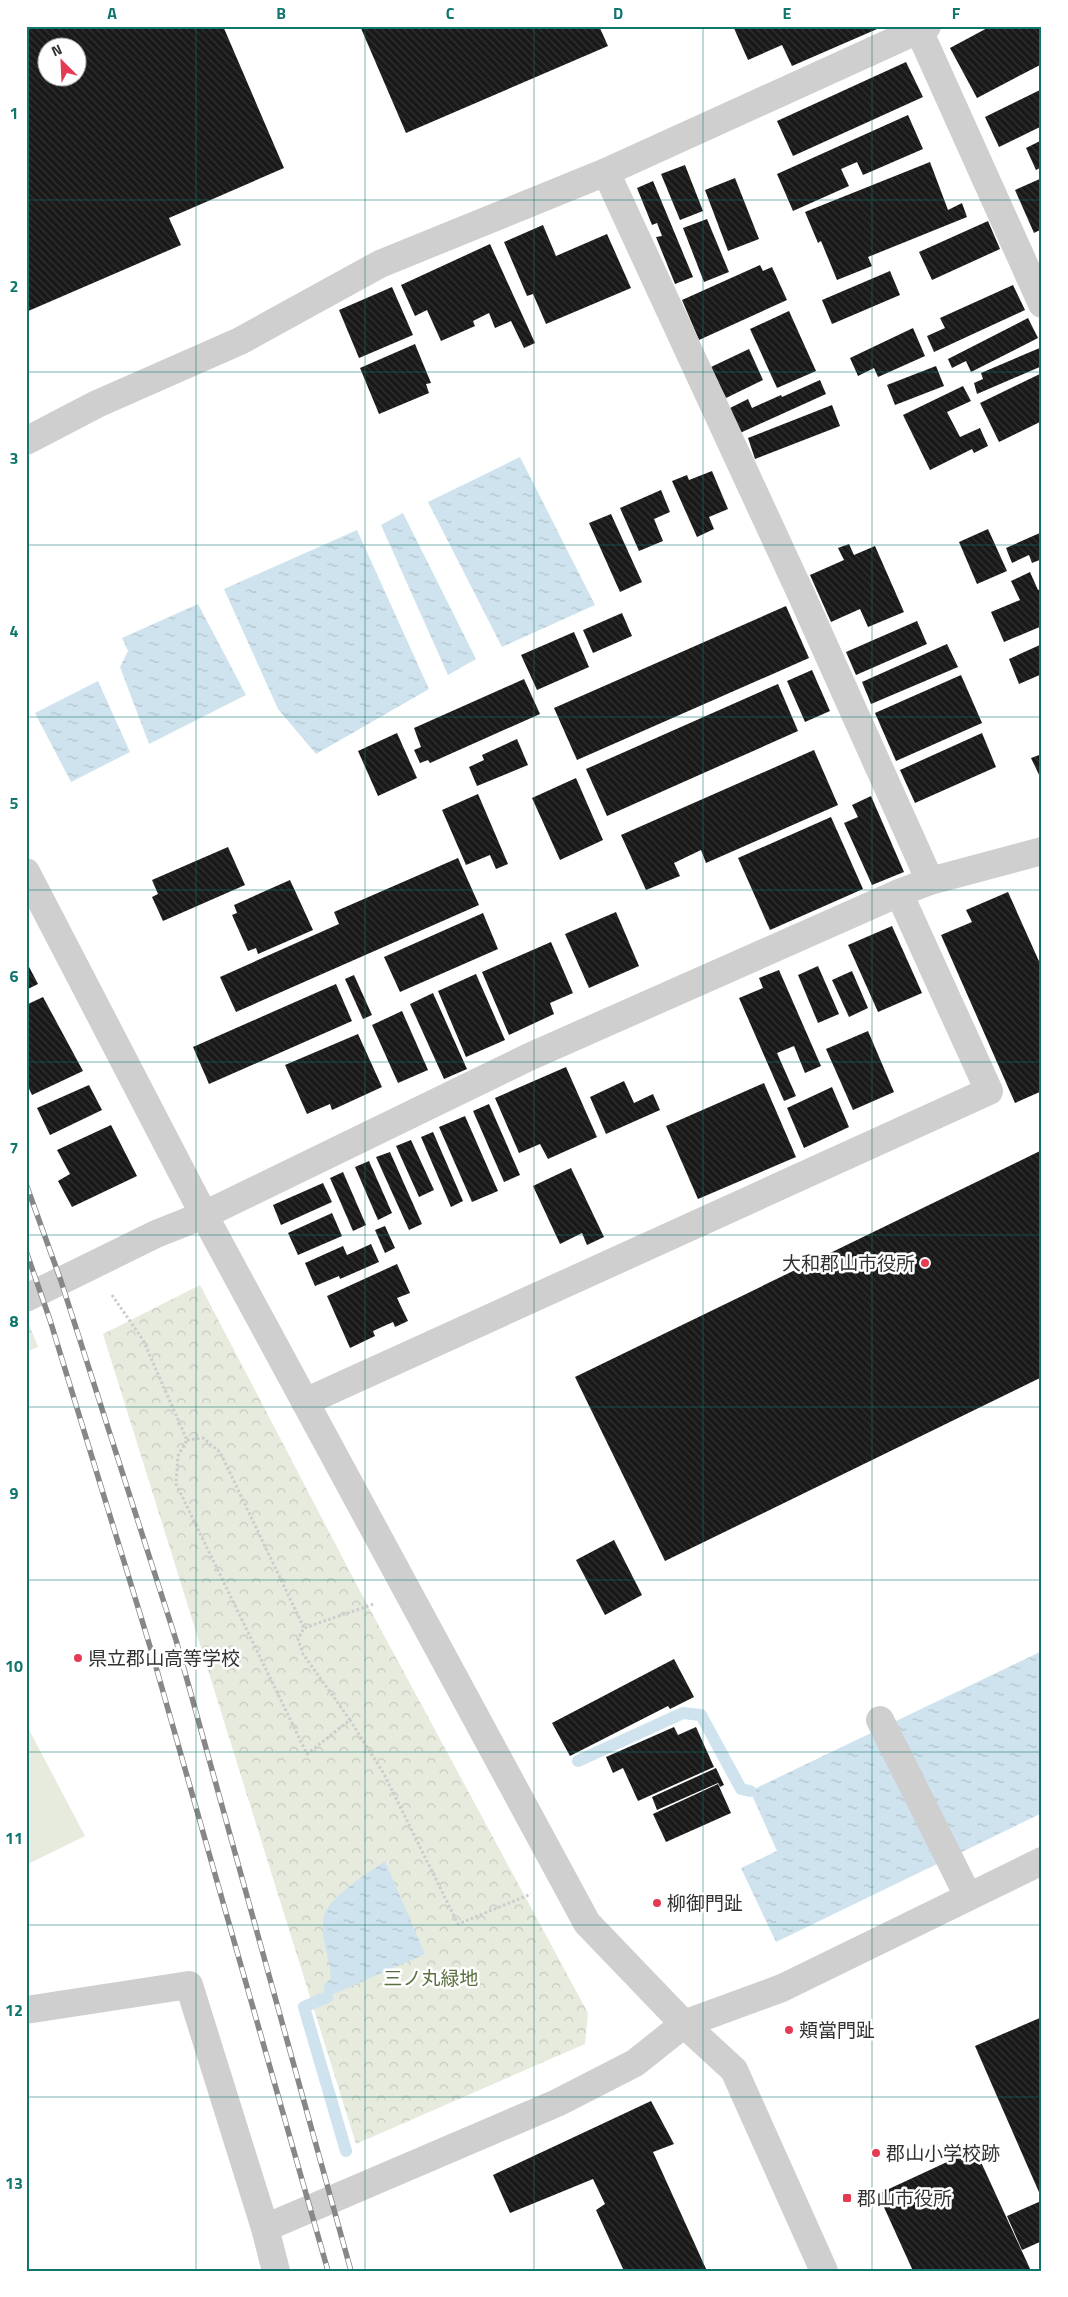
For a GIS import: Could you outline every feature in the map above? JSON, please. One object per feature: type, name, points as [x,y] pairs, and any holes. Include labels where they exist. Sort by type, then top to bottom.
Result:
[{"type":"street","points":[[26,441],[97,404],[240,340],[380,264],[606,172],[921,27],[1042,304]]},
{"type":"street","points":[[606,172],[805,603],[930,881]]},
{"type":"street","points":[[26,1298],[156,1234],[204,1215],[529,1057],[899,893],[930,881],[1042,851]]},
{"type":"street","points":[[26,872],[204,1215],[587,1923],[684,2024],[734,2070],[824,2271]]},
{"type":"street","points":[[305,1402],[989,1091],[899,893]]},
{"type":"street","points":[[880,1720],[968,1896]]},
{"type":"street","points":[[265,2228],[557,2103],[635,2063],[684,2024],[782,1988],[1042,1861]]},
{"type":"street","points":[[26,2010],[189,1985],[265,2228],[275,2271]]},
{"type":"path","points":[[108,1288],[143,1340],[187,1440]]},
{"type":"path","points":[[187,1440],[203,1438],[220,1452],[304,1628]]},
{"type":"path","points":[[187,1440],[178,1456],[176,1484],[307,1754],[350,1720]]},
{"type":"path","points":[[377,1603],[304,1628],[298,1639],[302,1654],[350,1720],[384,1774],[458,1924],[534,1893]]},
{"type":"green space","name":"三ノ丸緑地","points":[[200,1285],[360,1591],[588,2013],[585,2044],[356,2144],[103,1334]]},
{"type":"green space","points":[[26,1317],[38,1347],[26,1352]]},
{"type":"green space","points":[[26,1724],[85,1836],[26,1865]]},
{"type":"water","points":[[520,457],[595,605],[502,647],[428,502]]},
{"type":"water","points":[[403,513],[476,659],[448,675],[381,525]]},
{"type":"water","points":[[357,530],[429,689],[316,754],[278,709],[224,589]]},
{"type":"water","points":[[198,604],[246,695],[149,744],[120,667],[128,651],[122,638]]},
{"type":"water","points":[[98,681],[130,752],[71,782],[35,713]]},
{"type":"water","points":[[1042,1651],[1042,1813],[776,1942],[741,1868],[777,1851],[750,1791]]},
{"type":"water","points":[[385,1861],[425,1954],[327,1997],[323,1986],[331,1978],[323,1930],[324,1916],[327,1909],[341,1893]]},
{"type":"building","points":[[26,26],[223,26],[284,168],[169,218],[181,245],[26,312]]},
{"type":"building","points":[[360,26],[599,26],[608,46],[406,133]]},
{"type":"building","points":[[733,26],[884,26],[792,66],[782,45],[748,60]]},
{"type":"building","points":[[991,26],[1042,26],[1042,64],[977,98],[950,48]]},
{"type":"building","points":[[906,62],[923,97],[793,156],[777,121]]},
{"type":"building","points":[[1042,89],[1042,126],[999,147],[985,117]]},
{"type":"building","points":[[908,115],[923,149],[863,175],[857,162],[841,169],[849,186],[793,211],[777,174]]},
{"type":"building","points":[[1042,140],[1042,167],[1036,170],[1026,148]]},
{"type":"building","points":[[930,162],[948,210],[962,203],[967,217],[868,257],[872,266],[837,280],[821,241],[818,243],[805,212]]},
{"type":"building","points":[[685,165],[703,211],[680,220],[661,174]]},
{"type":"building","points":[[735,178],[759,239],[728,251],[705,190]]},
{"type":"building","points":[[1042,178],[1042,229],[1034,233],[1015,190]]},
{"type":"building","points":[[653,181],[693,277],[675,284],[656,237],[662,236],[657,223],[652,225],[637,188]]},
{"type":"building","points":[[707,219],[729,272],[704,282],[683,228]]},
{"type":"building","points":[[988,221],[1000,249],[932,280],[919,252]]},
{"type":"building","points":[[543,225],[556,256],[607,234],[631,288],[546,324],[533,294],[527,296],[504,242]]},
{"type":"building","points":[[490,244],[535,343],[524,348],[511,321],[495,328],[489,313],[473,321],[475,326],[441,341],[427,310],[415,316],[401,285]]},
{"type":"building","points":[[760,265],[763,271],[772,267],[787,300],[699,340],[682,300]]},
{"type":"building","points":[[890,271],[900,295],[832,324],[822,300]]},
{"type":"building","points":[[1013,285],[1025,310],[934,352],[927,336],[945,328],[940,318]]},
{"type":"building","points":[[392,287],[413,335],[359,358],[339,310]]},
{"type":"building","points":[[789,311],[816,371],[777,388],[750,329]]},
{"type":"building","points":[[1028,318],[1038,338],[971,372],[966,361],[952,368],[948,359]]},
{"type":"building","points":[[913,328],[925,356],[878,377],[874,368],[858,376],[850,358]]},
{"type":"building","points":[[415,344],[431,383],[426,384],[429,393],[379,414],[360,368]]},
{"type":"building","points":[[1042,347],[1042,366],[977,394],[974,383],[983,379],[981,373]]},
{"type":"building","points":[[749,349],[763,380],[726,398],[711,367]]},
{"type":"building","points":[[936,366],[944,386],[895,405],[887,385]]},
{"type":"building","points":[[1042,373],[1042,421],[999,442],[980,403]]},
{"type":"building","points":[[820,380],[826,394],[740,433],[730,408],[748,399],[752,408]]},
{"type":"building","points":[[963,386],[971,401],[947,412],[960,437],[980,428],[988,446],[974,453],[972,449],[930,470],[903,415]]},
{"type":"building","points":[[832,405],[840,426],[755,459],[748,438]]},
{"type":"building","points":[[712,471],[728,509],[709,517],[714,529],[697,537],[672,481],[687,475],[689,480]]},
{"type":"building","points":[[661,490],[670,512],[654,519],[663,541],[639,551],[620,508]]},
{"type":"building","points":[[611,514],[642,582],[620,592],[589,523]]},
{"type":"building","points":[[988,529],[1007,571],[977,584],[959,542]]},
{"type":"building","points":[[1042,532],[1042,559],[1032,563],[1029,555],[1012,563],[1006,548]]},
{"type":"building","points":[[849,544],[854,555],[875,546],[904,612],[868,627],[860,609],[831,622],[810,575],[844,560],[838,548]]},
{"type":"building","points":[[1030,572],[1038,590],[1042,589],[1042,626],[1004,642],[991,612],[1020,600],[1011,581]]},
{"type":"building","points":[[786,606],[809,658],[577,760],[554,708]]},
{"type":"building","points":[[622,613],[632,636],[593,653],[583,630]]},
{"type":"building","points":[[917,621],[927,644],[856,675],[846,652]]},
{"type":"building","points":[[574,632],[589,667],[537,690],[521,655]]},
{"type":"building","points":[[947,644],[958,667],[871,704],[862,682]]},
{"type":"building","points":[[1042,644],[1042,674],[1019,684],[1009,659]]},
{"type":"building","points":[[812,670],[830,711],[805,722],[787,681]]},
{"type":"building","points":[[961,675],[982,723],[896,761],[875,713]]},
{"type":"building","points":[[524,679],[540,714],[430,763],[428,760],[420,763],[414,750],[421,747],[414,728]]},
{"type":"building","points":[[778,684],[798,731],[607,816],[586,769]]},
{"type":"building","points":[[397,733],[417,778],[378,796],[358,751]]},
{"type":"building","points":[[982,733],[996,767],[915,803],[900,770]]},
{"type":"building","points":[[517,739],[528,765],[477,786],[469,767],[484,760],[482,755]]},
{"type":"building","points":[[814,750],[838,805],[706,863],[701,850],[674,863],[680,876],[646,890],[621,835]]},
{"type":"building","points":[[1042,754],[1042,781],[1031,758]]},
{"type":"building","points":[[576,778],[603,840],[560,860],[532,798]]},
{"type":"building","points":[[478,794],[508,864],[496,869],[490,855],[466,865],[442,810]]},
{"type":"building","points":[[871,796],[904,872],[872,885],[844,823],[858,817],[852,805]]},
{"type":"building","points":[[831,817],[863,889],[770,930],[738,858]]},
{"type":"building","points":[[228,847],[245,885],[163,921],[152,897],[158,894],[152,880]]},
{"type":"building","points":[[458,858],[479,905],[236,1012],[220,977],[339,924],[334,912]]},
{"type":"building","points":[[290,880],[313,930],[258,954],[256,948],[248,951],[232,915],[237,913],[234,905]]},
{"type":"building","points":[[1008,892],[1042,968],[1042,1091],[1015,1103],[941,935],[972,922],[966,910]]},
{"type":"building","points":[[616,912],[639,966],[589,988],[565,934]]},
{"type":"building","points":[[483,913],[498,949],[400,992],[384,957]]},
{"type":"building","points":[[892,926],[922,993],[878,1012],[848,945]]},
{"type":"building","points":[[551,942],[573,993],[550,1003],[554,1014],[509,1035],[482,972]]},
{"type":"building","points":[[26,961],[38,984],[26,990]]},
{"type":"building","points":[[818,966],[839,1014],[818,1023],[798,975]]},
{"type":"building","points":[[779,970],[821,1066],[805,1073],[794,1046],[777,1053],[796,1096],[784,1101],[739,998],[763,988],[759,978]]},
{"type":"building","points":[[852,971],[868,1008],[849,1017],[832,980]]},
{"type":"building","points":[[476,974],[505,1040],[466,1057],[438,991]]},
{"type":"building","points":[[354,975],[372,1015],[363,1019],[345,979]]},
{"type":"building","points":[[336,984],[352,1021],[209,1084],[193,1047]]},
{"type":"building","points":[[433,993],[467,1069],[444,1079],[410,1004]]},
{"type":"building","points":[[43,997],[83,1071],[32,1095],[26,1082],[26,1005]]},
{"type":"building","points":[[402,1011],[428,1070],[398,1083],[372,1025]]},
{"type":"building","points":[[868,1031],[894,1092],[853,1110],[826,1049]]},
{"type":"building","points":[[358,1034],[382,1087],[332,1110],[330,1104],[307,1114],[285,1065]]},
{"type":"building","points":[[566,1067],[597,1137],[548,1159],[540,1144],[519,1153],[495,1098]]},
{"type":"building","points":[[624,1081],[634,1103],[653,1094],[660,1110],[606,1134],[590,1097]]},
{"type":"building","points":[[764,1083],[796,1157],[698,1199],[666,1126]]},
{"type":"building","points":[[89,1085],[102,1110],[50,1135],[37,1108]]},
{"type":"building","points":[[832,1087],[849,1127],[804,1148],[787,1108]]},
{"type":"building","points":[[489,1104],[520,1175],[504,1182],[473,1111]]},
{"type":"building","points":[[465,1116],[498,1191],[472,1202],[439,1127]]},
{"type":"building","points":[[111,1125],[137,1176],[72,1207],[58,1181],[70,1174],[57,1150]]},
{"type":"building","points":[[433,1132],[463,1201],[451,1207],[421,1137]]},
{"type":"building","points":[[411,1140],[434,1190],[419,1197],[396,1146]]},
{"type":"building","name":"大和郡山市役所","points":[[1042,1150],[1042,1377],[665,1561],[575,1377]]},
{"type":"building","points":[[390,1152],[422,1224],[409,1230],[376,1157]]},
{"type":"building","points":[[369,1161],[392,1213],[378,1220],[355,1167]]},
{"type":"building","points":[[571,1168],[604,1237],[587,1245],[582,1233],[560,1244],[533,1186]]},
{"type":"building","points":[[343,1172],[366,1225],[353,1231],[330,1178]]},
{"type":"building","points":[[323,1183],[332,1202],[281,1225],[273,1205]]},
{"type":"building","points":[[332,1213],[342,1236],[298,1255],[288,1233]]},
{"type":"building","points":[[385,1226],[395,1248],[385,1253],[375,1230]]},
{"type":"building","points":[[371,1244],[379,1262],[340,1279],[339,1276],[315,1286],[305,1263],[343,1246],[347,1255]]},
{"type":"building","points":[[397,1264],[410,1293],[397,1298],[408,1321],[395,1327],[393,1322],[373,1331],[375,1336],[350,1348],[327,1296]]},
{"type":"building","points":[[614,1540],[642,1595],[605,1615],[576,1560]]},
{"type":"building","points":[[674,1659],[694,1697],[670,1709],[668,1706],[570,1756],[552,1723]]},
{"type":"building","points":[[674,1727],[678,1735],[696,1727],[714,1767],[638,1801],[623,1768],[613,1773],[606,1757]]},
{"type":"building","points":[[716,1768],[724,1785],[720,1787],[718,1783],[657,1810],[652,1797]]},
{"type":"building","points":[[718,1784],[731,1813],[666,1842],[653,1814]]},
{"type":"building","points":[[1042,2017],[1042,2199],[975,2046]]},
{"type":"building","points":[[651,2101],[674,2144],[653,2152],[707,2271],[624,2271],[596,2210],[605,2204],[593,2179],[510,2213],[493,2175]]},
{"type":"building","points":[[975,2149],[1031,2271],[913,2271],[878,2194]]},
{"type":"building","points":[[1041,2201],[1042,2241],[1022,2250],[1007,2216]]},
{"type":"waterway","points":[[578,1761],[683,1713],[701,1715],[741,1789],[750,1791]]},
{"type":"waterway","points":[[327,1997],[304,2007],[346,2151]]},
{"type":"railway","points":[[26,1184],[61,1281],[176,1640],[351,2271]]},
{"type":"railway","points":[[26,1251],[50,1320],[152,1653],[328,2271]]},
{"type":"place","name":"大和郡山市役所","points":[[925,1263]]},
{"type":"place","name":"県立郡山高等学校","points":[[78,1658]]},
{"type":"place","name":"柳御門趾","points":[[657,1903]]},
{"type":"place","name":"頬當門趾","points":[[789,2030]]},
{"type":"place","name":"郡山小学校跡","points":[[876,2153]]},
{"type":"place","name":"郡山市役所","points":[[847,2198]]}]
